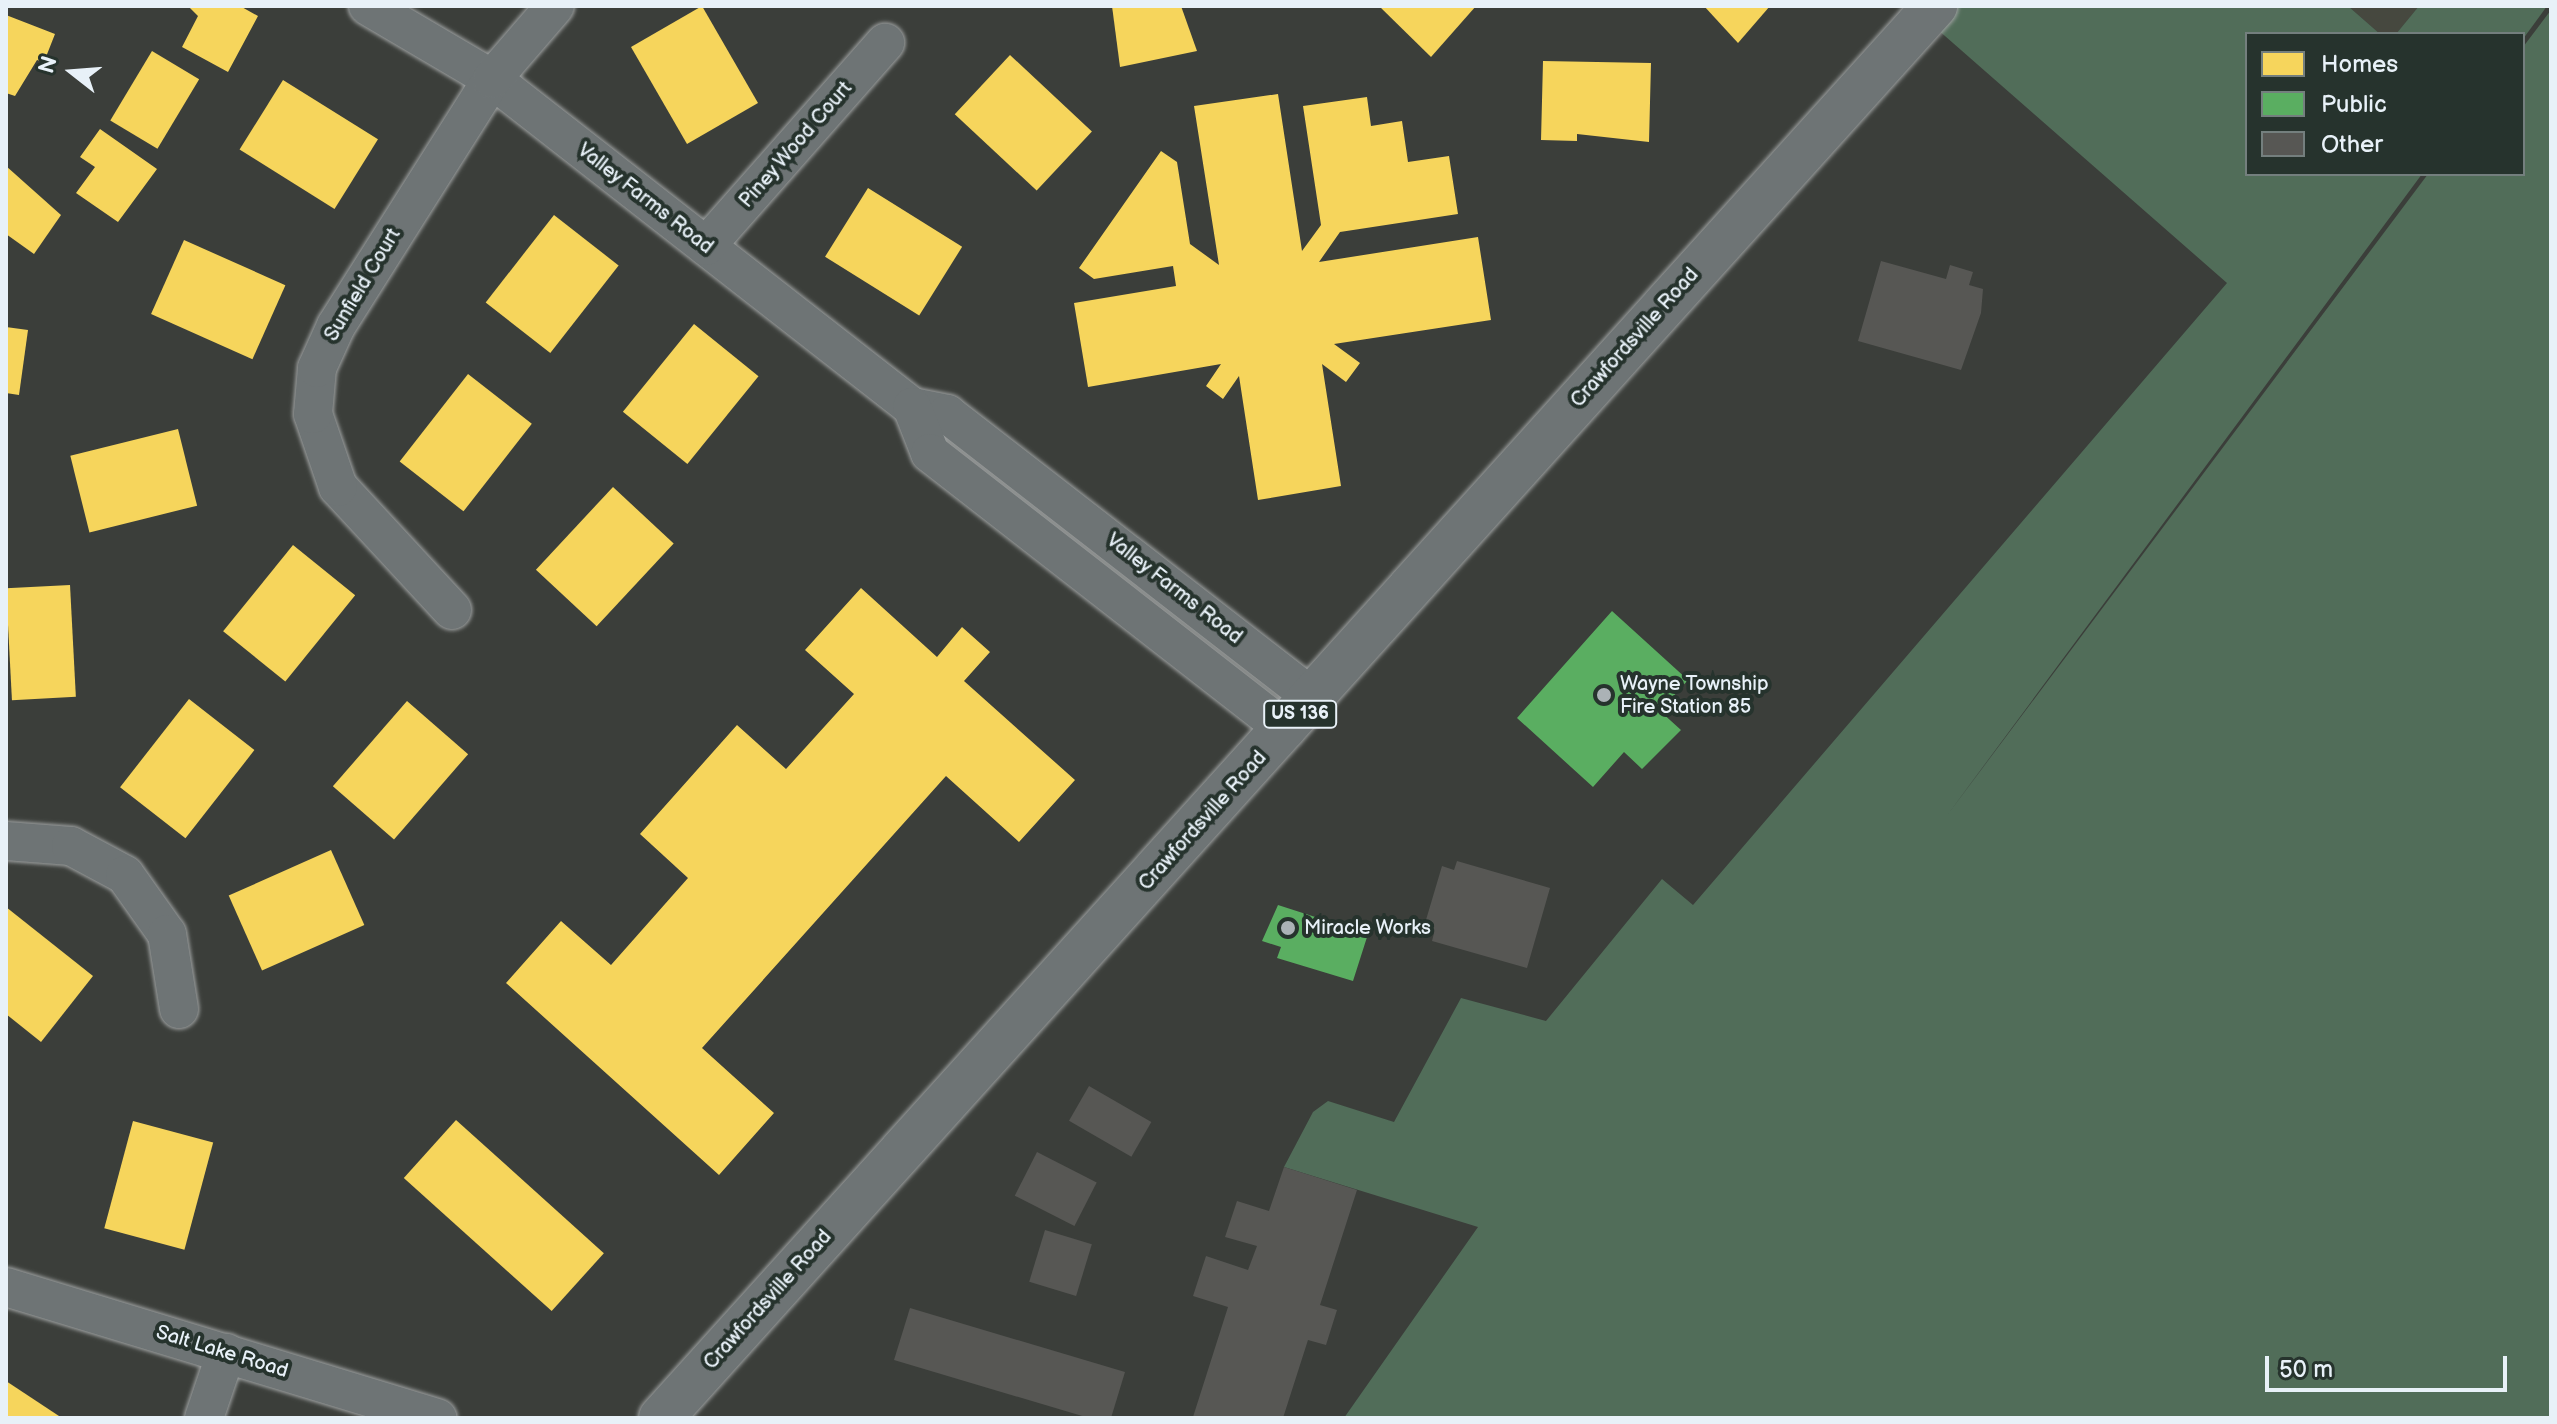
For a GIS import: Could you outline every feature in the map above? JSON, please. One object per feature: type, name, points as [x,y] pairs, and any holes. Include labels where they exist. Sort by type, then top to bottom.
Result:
[{"type":"main road","name":"Crawfordsville Road","points":[[661,1418],[1315,699],[1935,6]]},
{"type":"street","name":"Valley Farms Road","points":[[368,6],[492,79],[912,407],[947,414],[1315,699]]},
{"type":"street","name":"Sunfield Court","points":[[452,610],[338,487],[318,445],[312,399],[336,326],[492,79],[555,6]]},
{"type":"street","name":"Piney Wood Court","points":[[706,246],[885,43]]},
{"type":"street","points":[[912,407],[930,453],[1286,730]]},
{"type":"street","points":[[6,841],[71,846],[125,875],[167,934],[179,1009]]},
{"type":"street","name":"Salt Lake Road","points":[[6,1287],[438,1418]]},
{"type":"street","points":[[204,1418],[226,1353]]},
{"type":"shaded area","points":[[2348,6],[2419,6],[2398,32],[2378,32]]},
{"type":"green space","points":[[1943,6],[2348,6],[2378,32],[2245,32],[2245,176],[2421,176],[1948,814],[2426,176],[2525,176],[2525,44],[2551,10],[2551,1418],[1344,1418],[1478,1227],[1284,1167],[1313,1112],[1328,1101],[1394,1122],[1461,998],[1546,1021],[1662,879],[1693,905],[2227,283],[1929,22]]},
{"type":"green space","points":[[2419,6],[2547,6],[2525,36],[2525,32],[2398,32]]},
{"type":"building: Homes","points":[[188,6],[240,6],[258,16],[228,72],[182,47],[198,16]]},
{"type":"building: Homes","points":[[702,6],[758,103],[687,144],[631,47]]},
{"type":"building: Homes","points":[[1112,6],[1181,6],[1197,51],[1120,67]]},
{"type":"building: Homes","points":[[1379,6],[1476,6],[1431,57]]},
{"type":"building: Homes","points":[[1704,6],[1770,6],[1738,43]]},
{"type":"building: Homes","points":[[6,15],[55,34],[44,62],[37,60],[15,96],[6,93]]},
{"type":"building: Homes","points":[[152,51],[199,79],[157,149],[110,120]]},
{"type":"building: Homes","points":[[1010,55],[1092,131],[1037,191],[955,114]]},
{"type":"building: Homes","points":[[1543,61],[1651,63],[1649,142],[1577,134],[1577,141],[1541,140]]},
{"type":"building: Homes","points":[[283,80],[378,139],[335,209],[240,150]]},
{"type":"building: Homes","points":[[1278,94],[1302,251],[1321,225],[1303,106],[1367,97],[1371,126],[1402,121],[1408,162],[1449,156],[1458,214],[1340,232],[1319,262],[1478,237],[1491,320],[1334,344],[1360,363],[1346,382],[1322,364],[1341,486],[1258,500],[1239,376],[1223,399],[1206,386],[1221,364],[1088,387],[1074,303],[1176,286],[1173,266],[1094,279],[1079,268],[1161,151],[1177,162],[1190,244],[1219,265],[1194,106]]},
{"type":"building: Homes","points":[[100,129],[157,169],[118,222],[76,193],[95,167],[80,157]]},
{"type":"building: Homes","points":[[6,166],[61,215],[34,254],[6,234]]},
{"type":"building: Homes","points":[[868,188],[962,247],[919,316],[825,257]]},
{"type":"building: Homes","points":[[554,215],[619,265],[550,353],[486,302]]},
{"type":"building: Homes","points":[[184,240],[285,285],[252,359],[151,314]]},
{"type":"building: Homes","points":[[694,324],[759,376],[687,464],[623,412]]},
{"type":"building: Homes","points":[[6,327],[28,330],[19,395],[6,393]]},
{"type":"building: Homes","points":[[468,374],[532,424],[463,511],[400,461]]},
{"type":"building: Homes","points":[[178,429],[197,506],[89,533],[70,456]]},
{"type":"building: Homes","points":[[613,487],[674,544],[597,626],[536,570]]},
{"type":"building: Homes","points":[[293,545],[355,595],[285,682],[223,631]]},
{"type":"building: Homes","points":[[70,585],[76,697],[12,700],[6,588]]},
{"type":"building: Homes","points":[[861,588],[937,657],[962,627],[990,652],[964,681],[1075,780],[1019,842],[946,776],[702,1048],[774,1113],[719,1175],[506,983],[561,921],[611,965],[688,878],[640,834],[737,725],[786,769],[854,694],[805,650]]},
{"type":"building: Homes","points":[[189,699],[254,750],[185,838],[120,787]]},
{"type":"building: Homes","points":[[407,701],[468,754],[394,839],[333,786]]},
{"type":"building: Homes","points":[[331,850],[364,925],[262,970],[229,896]]},
{"type":"building: Homes","points":[[6,907],[93,976],[41,1042],[6,1014]]},
{"type":"building: Homes","points":[[456,1120],[604,1253],[552,1311],[404,1178]]},
{"type":"building: Homes","points":[[133,1121],[213,1142],[184,1250],[104,1228]]},
{"type":"building: Homes","points":[[6,1381],[62,1418],[6,1418]]},
{"type":"building: Public","points":[[1612,611],[1688,680],[1660,711],[1681,730],[1642,769],[1624,752],[1593,787],[1517,718]]},
{"type":"building: Public","points":[[1278,905],[1368,934],[1353,981],[1277,958],[1281,947],[1262,941]]},
{"type":"building: Other","points":[[1881,261],[1946,279],[1950,265],[1973,272],[1969,285],[1983,289],[1981,313],[1961,370],[1858,341]]},
{"type":"building: Other","points":[[1457,861],[1550,888],[1527,968],[1432,941],[1434,933],[1423,930],[1442,866],[1454,870]]},
{"type":"building: Other","points":[[1089,1086],[1151,1122],[1131,1157],[1069,1121]]},
{"type":"building: Other","points":[[1037,1152],[1097,1182],[1074,1226],[1015,1196]]},
{"type":"building: Other","points":[[1284,1167],[1357,1190],[1320,1305],[1337,1310],[1326,1345],[1308,1340],[1283,1418],[1193,1417],[1228,1307],[1193,1296],[1206,1256],[1248,1270],[1257,1246],[1225,1237],[1237,1201],[1269,1211]]},
{"type":"building: Other","points":[[1045,1230],[1092,1244],[1076,1296],[1029,1282]]},
{"type":"building: Other","points":[[910,1308],[1125,1372],[1111,1418],[1089,1418],[894,1360]]},
{"type":"place","name":"Wayne Township Fire Station 85","points":[[1604,695]]},
{"type":"place","name":"Miracle Works","points":[[1288,928]]}]
